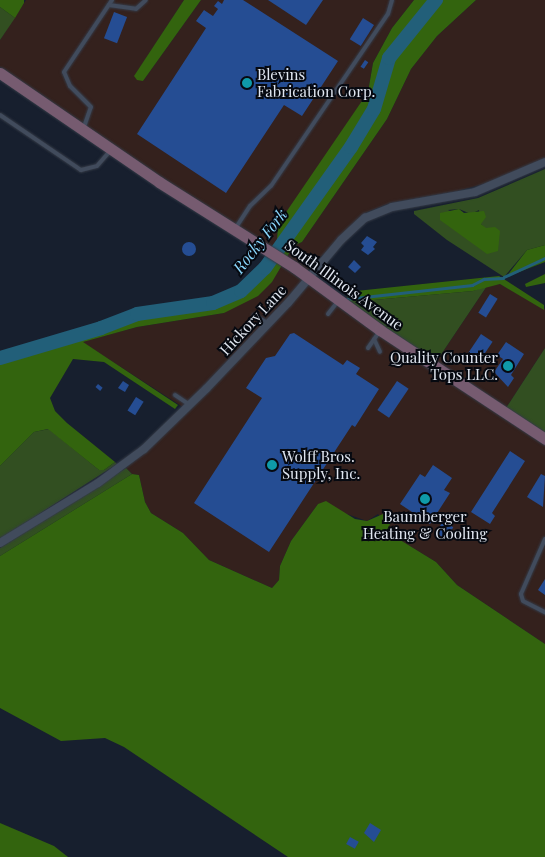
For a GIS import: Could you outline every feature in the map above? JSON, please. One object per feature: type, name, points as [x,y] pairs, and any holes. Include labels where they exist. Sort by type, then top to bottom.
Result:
[{"type":"main road","name":"South Illinois Avenue","points":[[0,73],[112,149],[291,264],[377,334],[545,439]]},
{"type":"street","name":"Hickory Lane","points":[[0,544],[110,475],[144,449],[190,405],[268,324],[351,230],[378,212],[392,206],[464,195],[545,162]]},
{"type":"lane","points":[[83,129],[91,115],[91,107],[70,86],[64,72],[112,0]]},
{"type":"lane","points":[[109,5],[136,9],[146,0]]},
{"type":"lane","points":[[235,229],[250,206],[271,186],[388,14],[392,0]]},
{"type":"lane","points":[[0,115],[81,170],[97,166],[112,149]]},
{"type":"lane","points":[[328,314],[338,301]]},
{"type":"lane","points":[[254,315],[268,324]]},
{"type":"lane","points":[[368,348],[377,334]]},
{"type":"lane","points":[[377,334],[380,352]]},
{"type":"lane","points":[[175,395],[190,405]]},
{"type":"lane","points":[[545,538],[521,594],[523,601],[545,612]]},
{"type":"shaded area","points":[[26,0],[184,0],[135,75],[143,81],[201,0],[414,0],[392,28],[373,63],[368,92],[277,231],[277,240],[272,247],[165,180],[0,67],[0,40]]},
{"type":"shaded area","points":[[476,0],[545,0],[545,159],[491,182],[457,191],[390,203],[365,213],[307,271],[436,362],[487,286],[500,284],[545,309],[545,348],[506,408],[545,434],[545,644],[457,585],[436,562],[392,535],[378,514],[367,521],[318,504],[291,541],[280,566],[279,580],[272,588],[209,560],[183,533],[151,513],[145,502],[139,475],[132,474],[126,468],[189,411],[82,342],[137,327],[224,313],[287,257],[293,246],[302,242],[387,119],[411,69],[437,36]]},
{"type":"green space","points":[[0,0],[24,0],[24,3],[15,18],[0,7]]},
{"type":"green space","points":[[184,0],[201,0],[143,81],[137,80],[134,76]]},
{"type":"green space","points":[[414,0],[476,0],[437,36],[411,69],[387,119],[302,242],[293,246],[287,257],[272,247],[277,240],[278,224],[368,92],[373,63],[392,28]]},
{"type":"green space","points":[[0,7],[15,18],[0,40]]},
{"type":"green space","points":[[545,169],[545,245],[527,250],[504,277],[447,240],[414,214],[414,211],[478,198]],"holes":[[[459,209],[471,214],[479,210],[481,224],[486,229],[448,210]]]},
{"type":"green space","points":[[459,209],[464,213],[484,211],[486,217],[481,224],[486,228],[495,227],[500,231],[498,251],[487,254],[440,220],[440,213]]},
{"type":"green space","points":[[545,245],[545,262],[506,277],[527,250]]},
{"type":"green space","points":[[272,258],[282,265],[272,282],[258,296],[224,313],[137,327],[83,342],[178,405],[175,409],[104,362],[73,359],[50,398],[55,411],[115,462],[104,470],[99,470],[48,429],[34,432],[0,466],[0,358],[101,328],[137,314],[226,299],[256,279]]},
{"type":"green space","points":[[545,274],[545,283],[526,287],[525,284]]},
{"type":"green space","points":[[499,276],[544,305],[544,310],[500,284],[473,291],[362,301],[350,301],[347,296],[356,291]]},
{"type":"green space","points":[[487,286],[436,362],[346,301],[347,298],[362,301],[473,291]]},
{"type":"green space","points":[[545,348],[545,434],[506,408]]},
{"type":"green space","points":[[49,429],[99,470],[104,470],[115,462],[117,464],[0,539],[0,466],[34,432]]},
{"type":"green space","points":[[126,468],[132,474],[0,556],[0,548]]},
{"type":"green space","points":[[132,474],[139,475],[145,502],[151,513],[183,533],[209,560],[272,588],[279,580],[280,566],[291,541],[318,504],[326,501],[355,519],[367,521],[383,514],[392,519],[388,529],[392,535],[436,562],[457,585],[545,644],[545,857],[288,857],[124,747],[105,738],[61,741],[0,708],[0,556]]},
{"type":"green space","points":[[0,823],[54,846],[68,857],[0,857]]},
{"type":"building","name":"Blevins Fabrication Corp.","points":[[224,0],[243,0],[338,61],[302,116],[284,105],[226,193],[137,134],[206,28],[196,21],[204,10],[213,16],[218,9],[214,6],[218,1],[222,4]]},
{"type":"building","points":[[268,0],[323,0],[306,25]]},
{"type":"building","points":[[114,12],[127,17],[117,43],[104,38]]},
{"type":"building","points":[[363,18],[374,25],[361,46],[350,39]]},
{"type":"building","points":[[365,60],[368,62],[364,69],[361,67]]},
{"type":"building","points":[[367,236],[377,242],[373,247],[375,249],[368,255],[361,250],[364,246],[361,243]]},
{"type":"building","points":[[189,242],[194,244],[196,249],[194,254],[189,256],[184,254],[182,249],[184,244]]},
{"type":"building","points":[[354,260],[361,267],[355,273],[348,267]]},
{"type":"building","points":[[490,294],[498,299],[486,317],[478,313]]},
{"type":"building","name":"Wolff Bros. Supply, Inc.","points":[[294,333],[343,365],[347,360],[360,368],[356,374],[379,389],[355,427],[352,425],[269,552],[194,503],[262,398],[246,388],[266,358],[275,356],[290,334]]},
{"type":"building","points":[[481,334],[493,342],[477,365],[465,357]]},
{"type":"building","name":"Quality Counter Tops LLC.","points":[[506,342],[524,354],[511,375],[514,378],[508,387],[494,372],[503,359],[497,355]]},
{"type":"building","points":[[123,381],[129,385],[125,392],[118,388]]},
{"type":"building","points":[[397,381],[409,389],[389,418],[377,410]]},
{"type":"building","points":[[98,384],[103,388],[100,391],[95,387]]},
{"type":"building","points":[[136,397],[144,402],[135,415],[128,411]]},
{"type":"building","points":[[510,451],[525,461],[492,513],[495,516],[490,524],[471,512]]},
{"type":"building","name":"Baumberger Heating & Cooling","points":[[433,465],[452,478],[444,490],[450,493],[430,524],[400,504],[420,474],[425,477]]},
{"type":"building","points":[[541,474],[545,476],[543,507],[527,497]]},
{"type":"building","points":[[443,521],[453,527],[446,539],[436,533]]},
{"type":"building","points":[[545,579],[545,595],[538,590]]},
{"type":"building","points":[[370,823],[381,830],[374,842],[364,833]]},
{"type":"building","points":[[350,837],[359,842],[355,849],[346,844]]},
{"type":"waterway","name":"Rocky Fork","points":[[0,358],[101,328],[137,314],[213,303],[241,291],[265,268],[351,147],[374,109],[389,58],[436,0]]},
{"type":"waterway","points":[[504,277],[545,258]]},
{"type":"waterway","points":[[346,299],[472,285],[484,279],[503,278]]},
{"type":"place","name":"Blevins Fabrication Corp.","points":[[247,83]]},
{"type":"place","name":"Quality Counter Tops LLC.","points":[[508,366]]},
{"type":"place","name":"Wolff Bros. Supply, Inc.","points":[[272,465]]},
{"type":"place","name":"Baumberger Heating & Cooling","points":[[425,499]]}]
